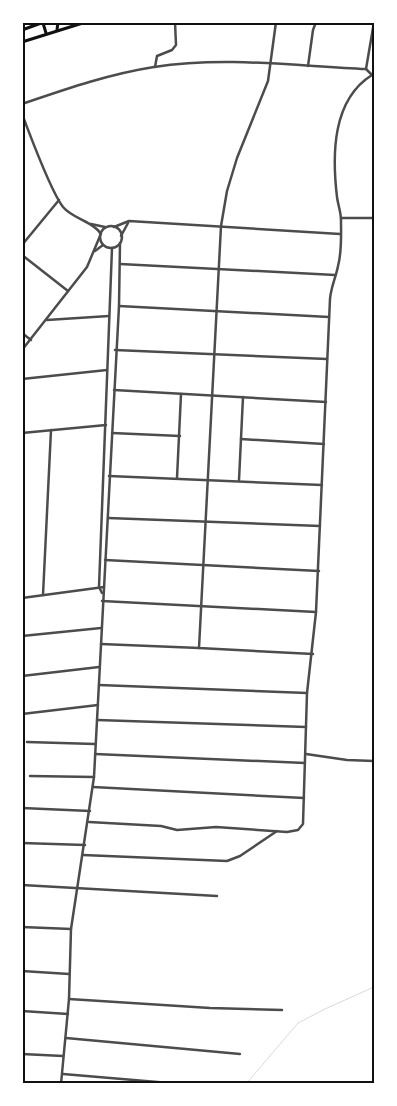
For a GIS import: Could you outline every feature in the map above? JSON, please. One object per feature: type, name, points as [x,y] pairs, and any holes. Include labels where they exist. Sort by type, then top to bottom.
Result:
[{"type":"main road","points":[[57,30],[58,22]]},
{"type":"main road","points":[[22,42],[86,22]]},
{"type":"main road","points":[[22,30],[43,23],[46,33]]},
{"type":"street","points":[[155,67],[157,56],[172,50],[176,45],[175,22]]},
{"type":"street","points":[[199,648],[207,522],[220,226],[227,191],[237,158],[266,90],[276,22]]},
{"type":"street","points":[[308,66],[313,30],[316,22]]},
{"type":"street","points":[[366,69],[374,22]]},
{"type":"street","points":[[22,104],[91,80],[155,67],[205,63],[271,63],[366,69],[372,75],[355,89],[337,126],[335,174],[341,218],[340,255],[331,291],[329,317],[316,612],[313,654],[307,693],[304,820],[301,828],[293,832],[216,827],[183,830],[153,825],[89,822]]},
{"type":"street","points":[[22,114],[59,200],[66,210],[98,230],[103,245]]},
{"type":"street","points":[[22,129],[27,127]]},
{"type":"street","points":[[22,245],[59,200]]},
{"type":"street","points":[[341,218],[374,218]]},
{"type":"street","points":[[61,1084],[69,999],[71,929],[89,822],[94,777],[120,243],[121,236],[129,221]]},
{"type":"street","points":[[85,222],[106,227],[114,227],[129,221],[340,234]]},
{"type":"street","points":[[22,350],[88,266],[100,235],[106,227]]},
{"type":"street","points":[[114,227],[121,236]]},
{"type":"street","points":[[112,248],[120,243]]},
{"type":"street","points":[[103,245],[112,248]]},
{"type":"street","points":[[94,252],[103,245]]},
{"type":"street","points":[[102,593],[99,587],[112,248]]},
{"type":"street","points":[[22,255],[68,291]]},
{"type":"street","points":[[120,264],[335,275]]},
{"type":"street","points":[[118,306],[329,317]]},
{"type":"street","points":[[47,320],[109,316]]},
{"type":"street","points":[[22,334],[31,340]]},
{"type":"street","points":[[115,350],[327,359]]},
{"type":"street","points":[[22,379],[107,370]]},
{"type":"street","points":[[114,390],[326,402]]},
{"type":"street","points":[[177,478],[181,394]]},
{"type":"street","points":[[239,480],[243,397]]},
{"type":"street","points":[[22,433],[106,425]]},
{"type":"street","points":[[43,595],[51,430]]},
{"type":"street","points":[[112,432],[180,436]]},
{"type":"street","points":[[241,439],[324,444]]},
{"type":"street","points":[[109,476],[322,485]]},
{"type":"street","points":[[108,518],[320,526]]},
{"type":"street","points":[[105,560],[318,571]]},
{"type":"street","points":[[22,598],[104,587]]},
{"type":"street","points":[[102,601],[316,612]]},
{"type":"street","points":[[22,636],[101,628]]},
{"type":"street","points":[[101,644],[313,654]]},
{"type":"street","points":[[22,676],[100,667]]},
{"type":"street","points":[[99,685],[307,693]]},
{"type":"street","points":[[22,714],[98,705]]},
{"type":"street","points":[[97,720],[306,728]]},
{"type":"street","points":[[27,742],[96,744]]},
{"type":"street","points":[[95,754],[305,763]]},
{"type":"street","points":[[306,754],[338,759],[374,761]]},
{"type":"street","points":[[30,776],[94,777]]},
{"type":"street","points":[[93,787],[304,798]]},
{"type":"street","points":[[22,808],[90,811]]},
{"type":"street","points":[[83,855],[227,861],[240,856],[277,831]]},
{"type":"street","points":[[22,843],[85,846]]},
{"type":"street","points":[[22,885],[217,896]]},
{"type":"street","points":[[22,927],[71,929]]},
{"type":"street","points":[[22,971],[69,974]]},
{"type":"street","points":[[69,999],[210,1008],[282,1010]]},
{"type":"street","points":[[22,1011],[68,1014]]},
{"type":"street","points":[[66,1038],[240,1054]]},
{"type":"street","points":[[22,1054],[64,1056]]},
{"type":"street","points":[[63,1074],[181,1084]]},
{"type":"waterway","points":[[246,1084],[298,1023],[374,987]]}]
